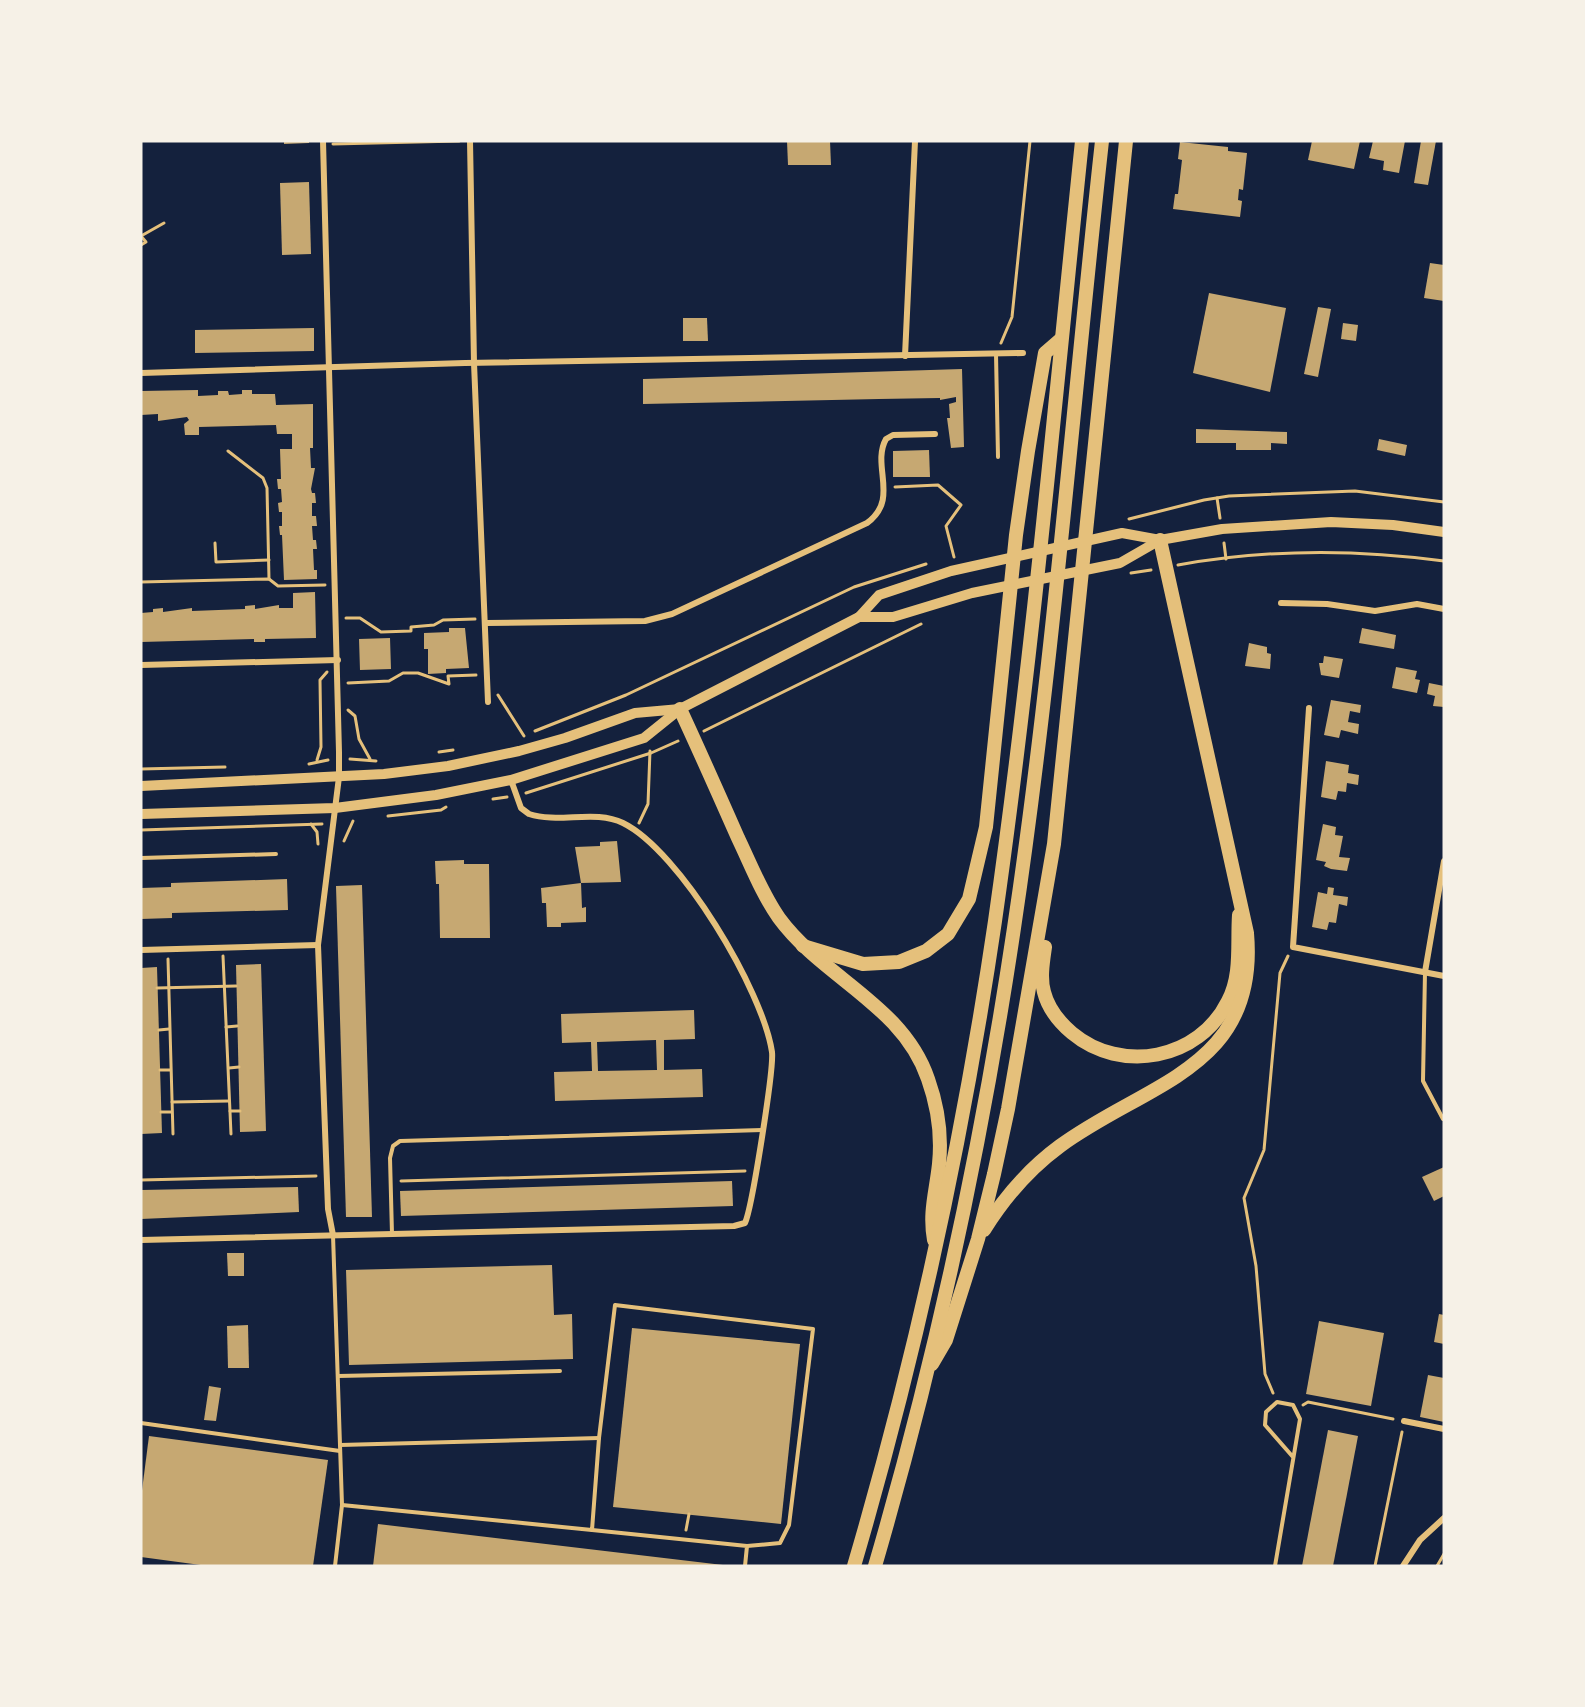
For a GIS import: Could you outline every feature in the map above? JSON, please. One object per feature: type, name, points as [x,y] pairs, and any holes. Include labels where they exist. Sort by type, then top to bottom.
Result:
[{"type":"highway","points":[[854,1566],[885,1456],[935,1248],[967,1092],[995,920],[1018,741],[1082,141]]},
{"type":"highway","points":[[875,1566],[925,1376],[969,1186],[1014,926],[1037,753],[1102,141]]},
{"type":"highway","points":[[925,1376],[946,1340],[978,1239],[1008,1109],[1041,918],[1063,768],[1126,141]]},
{"type":"highway","points":[[803,946],[863,964],[899,962],[926,951],[948,934],[969,899],[986,827],[1016,535],[1028,451],[1045,353],[1060,340]]},
{"type":"highway","points":[[978,1239],[1015,1188],[1060,1146],[1184,1071],[1207,1053],[1237,1015],[1246,986],[1249,951],[1240,901],[1160,540]]},
{"type":"highway","points":[[680,710],[764,894],[779,918],[814,958],[882,1010],[911,1046],[928,1077],[940,1136],[939,1162],[930,1216],[935,1248]]},
{"type":"highway","points":[[1041,918],[1046,939],[1042,986],[1054,1014],[1089,1045],[1110,1054],[1144,1057],[1184,1046],[1206,1030],[1225,1008],[1236,977],[1240,901]]},
{"type":"main road","points":[[859,617],[893,617],[972,593],[1120,563],[1160,540],[1222,529],[1308,522],[1371,524],[1444,532]]},
{"type":"main road","points":[[141,814],[335,808],[436,795],[511,780],[644,738],[680,710],[859,617],[879,595],[975,565],[1122,533],[1160,540]]},
{"type":"main road","points":[[141,786],[392,774],[448,766],[538,746],[634,713],[680,710]]},
{"type":"street","points":[[470,141],[474,363],[488,698]]},
{"type":"street","points":[[905,356],[915,141]]},
{"type":"street","points":[[323,143],[337,618],[339,777],[318,945],[327,1176],[333,1235]]},
{"type":"street","points":[[141,373],[474,363],[1023,353]]},
{"type":"street","points":[[486,621],[616,622],[662,617],[867,523],[880,509],[884,487],[883,448],[886,439],[893,435],[935,434]]},
{"type":"street","points":[[1281,603],[1327,604],[1375,611],[1417,604],[1444,609]]},
{"type":"street","points":[[141,665],[338,660]]},
{"type":"street","points":[[1309,708],[1293,947],[1444,976]]},
{"type":"street","points":[[141,1240],[741,1226],[747,1218],[772,1056],[756,1005],[734,957],[700,903],[662,856],[634,831],[612,819],[529,814],[520,805],[511,780]]},
{"type":"street","points":[[1425,972],[1444,861]]},
{"type":"street","points":[[141,950],[318,945]]},
{"type":"street","points":[[1404,1421],[1444,1429]]},
{"type":"street","points":[[1403,1566],[1420,1540],[1444,1518]]},
{"type":"lane","points":[[996,353],[998,457]]},
{"type":"lane","points":[[141,858],[276,854]]},
{"type":"lane","points":[[1425,972],[1423,1081],[1443,1119]]},
{"type":"lane","points":[[392,1233],[390,1181],[392,1147],[405,1140],[762,1130]]},
{"type":"lane","points":[[333,1235],[342,1505],[335,1566]]},
{"type":"lane","points":[[342,1505],[747,1546],[780,1543],[789,1525],[813,1329],[615,1305],[599,1438],[592,1530]]},
{"type":"lane","points":[[338,1376],[560,1371]]},
{"type":"lane","points":[[1275,1566],[1300,1422],[1296,1407],[1287,1402],[1277,1402],[1266,1412],[1265,1425],[1293,1457]]},
{"type":"lane","points":[[141,1424],[340,1452]]},
{"type":"lane","points":[[340,1445],[599,1438]]},
{"type":"lane","points":[[745,1566],[747,1546]]},
{"type":"path","points":[[323,143],[464,141]]},
{"type":"path","points":[[996,353],[1012,317],[1030,141]]},
{"type":"path","points":[[141,245],[146,242],[141,236],[164,223]]},
{"type":"path","points":[[228,451],[263,478],[267,488],[270,579]]},
{"type":"path","points":[[884,487],[938,485],[961,505],[946,526],[954,557],[944,560]]},
{"type":"path","points":[[1124,521],[1203,500],[1229,496],[1343,490],[1444,502]]},
{"type":"path","points":[[215,543],[216,562],[269,560]]},
{"type":"path","points":[[1192,563],[1258,555],[1321,552],[1444,561]]},
{"type":"path","points":[[515,738],[626,695],[854,587],[933,562]]},
{"type":"path","points":[[141,582],[270,579],[278,586],[336,585]]},
{"type":"path","points":[[337,618],[360,618],[381,632],[411,631],[411,627],[434,625],[442,620],[486,621]]},
{"type":"path","points":[[712,727],[921,624]]},
{"type":"path","points":[[301,765],[319,760],[321,747],[320,680],[338,660]]},
{"type":"path","points":[[338,683],[389,681],[403,673],[418,673],[448,684],[448,676],[487,674]]},
{"type":"path","points":[[488,698],[500,695],[524,736]]},
{"type":"path","points":[[339,703],[355,716],[359,739],[370,759],[380,762]]},
{"type":"path","points":[[434,753],[456,749]]},
{"type":"path","points":[[634,831],[648,804],[651,753]]},
{"type":"path","points":[[141,769],[236,767]]},
{"type":"path","points":[[141,830],[316,824]]},
{"type":"path","points":[[223,946],[231,1134]]},
{"type":"path","points":[[1277,1402],[1265,1374],[1256,1266],[1244,1198],[1264,1150],[1280,974],[1293,947]]},
{"type":"path","points":[[168,950],[173,1134]]},
{"type":"path","points":[[157,988],[236,986]]},
{"type":"path","points":[[226,1027],[237,1026]]},
{"type":"path","points":[[159,1030],[170,1029]]},
{"type":"path","points":[[228,1068],[239,1067]]},
{"type":"path","points":[[160,1071],[171,1070]]},
{"type":"path","points":[[172,1102],[229,1101]]},
{"type":"path","points":[[230,1111],[240,1111]]},
{"type":"path","points":[[161,1112],[172,1112]]},
{"type":"path","points":[[390,1181],[755,1171]]},
{"type":"path","points":[[141,1180],[327,1176]]},
{"type":"path","points":[[1296,1407],[1308,1402],[1404,1421],[1375,1566]]},
{"type":"path","points":[[685,1539],[689,1514]]},
{"type":"path","points":[[1437,1566],[1444,1554]]},
{"type":"building","points":[[284,141],[309,141],[309,143],[284,144]]},
{"type":"building","points":[[787,141],[830,141],[831,165],[788,165]]},
{"type":"building","points":[[1312,141],[1360,141],[1354,169],[1308,160]]},
{"type":"building","points":[[1373,141],[1405,141],[1399,173],[1383,170],[1384,161],[1369,158]]},
{"type":"building","points":[[1421,141],[1436,141],[1428,185],[1414,183]]},
{"type":"building","points":[[1180,142],[1228,147],[1228,151],[1247,153],[1243,190],[1239,189],[1238,200],[1242,201],[1240,217],[1173,209],[1175,194],[1178,194],[1182,160],[1178,159]]},
{"type":"building","points":[[309,182],[311,254],[282,255],[280,183]]},
{"type":"building","points":[[1430,263],[1444,265],[1444,301],[1424,298]]},
{"type":"building","points":[[1209,293],[1286,308],[1270,392],[1193,373]]},
{"type":"building","points":[[1318,307],[1331,309],[1318,377],[1304,374]]},
{"type":"building","points":[[683,318],[707,318],[708,341],[683,341]]},
{"type":"building","points":[[1343,323],[1358,325],[1356,341],[1341,339]]},
{"type":"building","points":[[314,328],[314,351],[195,353],[195,330]]},
{"type":"building","points":[[962,369],[964,447],[951,448],[947,418],[950,418],[949,404],[956,402],[956,397],[940,400],[940,398],[643,404],[643,379]]},
{"type":"building","points":[[198,390],[198,396],[218,395],[218,391],[228,391],[229,395],[242,394],[242,390],[252,390],[252,394],[275,394],[276,405],[313,404],[313,448],[310,448],[311,468],[315,468],[311,489],[312,493],[315,493],[316,503],[312,503],[312,516],[316,516],[317,526],[312,526],[313,540],[316,540],[317,549],[313,549],[317,579],[284,580],[282,535],[280,535],[279,526],[282,526],[282,512],[279,512],[278,503],[282,502],[277,479],[281,479],[280,449],[292,449],[292,434],[277,434],[276,425],[199,427],[199,435],[185,435],[184,424],[189,420],[187,417],[158,421],[158,414],[141,415],[141,391]]},
{"type":"building","points":[[1196,429],[1287,432],[1287,444],[1271,443],[1271,450],[1236,450],[1236,443],[1196,443]]},
{"type":"building","points":[[1379,439],[1407,445],[1405,456],[1377,450]]},
{"type":"building","points":[[929,450],[930,477],[893,477],[893,451]]},
{"type":"building","points":[[315,592],[316,638],[265,639],[265,642],[254,642],[254,639],[141,642],[141,613],[153,612],[153,609],[163,608],[163,612],[192,608],[192,611],[245,609],[245,606],[255,605],[255,609],[279,605],[279,608],[293,608],[293,593]]},
{"type":"building","points":[[449,628],[465,628],[469,668],[446,669],[446,673],[428,674],[428,649],[424,649],[424,633],[449,632]]},
{"type":"building","points":[[1362,628],[1396,635],[1394,649],[1359,643]]},
{"type":"building","points":[[390,638],[391,669],[360,670],[359,639]]},
{"type":"building","points":[[1249,643],[1267,647],[1267,653],[1271,654],[1270,669],[1245,666]]},
{"type":"building","points":[[1324,656],[1343,659],[1339,678],[1321,675],[1319,663],[1323,663]]},
{"type":"building","points":[[1396,667],[1417,671],[1415,679],[1420,680],[1417,693],[1392,688]]},
{"type":"building","points":[[1429,683],[1444,686],[1444,707],[1433,706],[1435,696],[1427,694]]},
{"type":"building","points":[[1331,700],[1361,705],[1360,713],[1350,711],[1348,722],[1359,724],[1358,734],[1341,730],[1339,738],[1324,735]]},
{"type":"building","points":[[1326,761],[1349,765],[1348,773],[1359,775],[1358,785],[1347,783],[1346,792],[1338,791],[1336,800],[1321,797]]},
{"type":"building","points":[[1323,824],[1336,827],[1335,835],[1343,836],[1339,857],[1350,858],[1347,871],[1331,869],[1324,866],[1326,862],[1316,860]]},
{"type":"building","points":[[617,841],[621,882],[581,883],[575,847],[600,846],[600,842]]},
{"type":"building","points":[[464,860],[464,864],[489,864],[490,938],[440,938],[439,884],[436,884],[435,861]]},
{"type":"building","points":[[287,879],[288,910],[172,913],[172,918],[141,919],[141,888],[171,887],[171,883]]},
{"type":"building","points":[[581,883],[582,908],[586,907],[586,922],[561,923],[561,927],[547,927],[546,903],[542,903],[541,888]]},
{"type":"building","points":[[362,885],[372,1217],[346,1217],[336,886]]},
{"type":"building","points":[[1328,887],[1334,888],[1333,895],[1348,897],[1347,906],[1339,904],[1336,923],[1329,922],[1327,930],[1312,927],[1318,892],[1327,894]]},
{"type":"building","points":[[261,964],[266,1131],[240,1132],[236,965]]},
{"type":"building","points":[[157,967],[162,1133],[141,1134],[141,968]]},
{"type":"building","points":[[694,1010],[695,1039],[664,1040],[664,1070],[702,1069],[703,1097],[555,1101],[554,1072],[592,1071],[591,1042],[562,1043],[561,1014]],"holes":[[[656,1040],[657,1070],[598,1071],[597,1042]]]},
{"type":"building","points":[[1444,1167],[1444,1196],[1434,1201],[1422,1177]]},
{"type":"building","points":[[732,1181],[733,1206],[401,1216],[400,1191]]},
{"type":"building","points":[[298,1187],[299,1212],[141,1219],[141,1190]]},
{"type":"building","points":[[227,1253],[244,1253],[244,1276],[228,1276]]},
{"type":"building","points":[[552,1265],[554,1315],[572,1314],[573,1359],[349,1365],[346,1270]]},
{"type":"building","points":[[1439,1314],[1444,1315],[1444,1344],[1434,1342]]},
{"type":"building","points":[[1319,1321],[1384,1333],[1371,1406],[1306,1394]]},
{"type":"building","points":[[248,1325],[249,1368],[228,1368],[227,1326]]},
{"type":"building","points":[[632,1328],[800,1344],[781,1524],[613,1507]]},
{"type":"building","points":[[1428,1375],[1444,1378],[1444,1422],[1420,1417]]},
{"type":"building","points":[[209,1386],[221,1388],[216,1421],[204,1420]]},
{"type":"building","points":[[1328,1430],[1358,1436],[1347,1494],[1333,1566],[1302,1566]]},
{"type":"building","points":[[149,1436],[328,1460],[313,1566],[208,1566],[141,1557],[141,1498]]},
{"type":"building","points":[[378,1524],[723,1565],[723,1566],[373,1566]]}]
